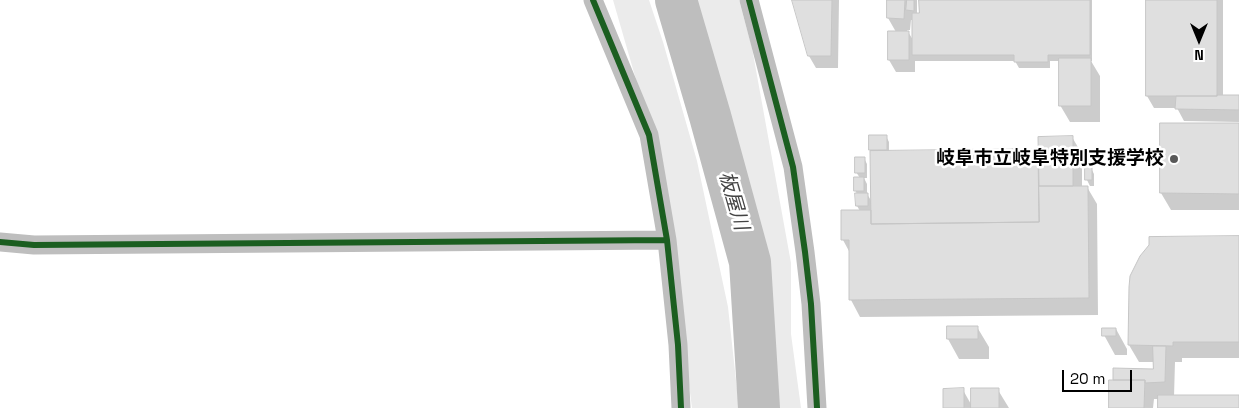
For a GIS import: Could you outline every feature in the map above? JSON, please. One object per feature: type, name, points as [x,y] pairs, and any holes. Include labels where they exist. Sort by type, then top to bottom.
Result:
[{"type":"street","points":[[593,0],[649,135],[667,240],[678,345],[681,408]]},
{"type":"street","points":[[748,0],[793,167],[811,304],[817,408]]},
{"type":"street","points":[[0,242],[34,245],[667,240]]},
{"type":"shaded area","points":[[613,0],[649,0],[663,42],[697,161],[728,307],[739,408],[692,408],[661,166]]},
{"type":"shaded area","points":[[691,0],[739,0],[752,48],[791,263],[791,334],[801,408],[780,408],[722,96]]},
{"type":"building","points":[[792,0],[832,0],[831,56],[808,56]]},
{"type":"building","points":[[887,0],[905,0],[904,19],[887,18]]},
{"type":"building","points":[[907,0],[914,0],[914,11],[906,10]]},
{"type":"building","points":[[919,0],[1090,0],[1090,55],[1048,55],[1048,62],[1014,62],[1014,55],[912,55],[912,13],[919,13]]},
{"type":"building","points":[[1146,0],[1217,0],[1217,96],[1146,96]]},
{"type":"building","points":[[888,31],[909,31],[909,60],[888,60]]},
{"type":"building","points":[[1059,58],[1091,58],[1091,106],[1059,106]]},
{"type":"building","points":[[1239,95],[1239,110],[1175,109],[1176,96]]},
{"type":"building","points":[[1160,123],[1239,123],[1239,194],[1160,193]]},
{"type":"building","points":[[869,135],[887,135],[887,150],[869,150]]},
{"type":"building","points":[[1073,136],[1073,186],[1039,186],[1038,137]]},
{"type":"building","points":[[1038,149],[1039,222],[871,224],[870,151]]},
{"type":"building","points":[[855,157],[865,157],[865,173],[855,173]]},
{"type":"building","points":[[1085,166],[1092,166],[1092,180],[1085,180]]},
{"type":"building","points":[[854,177],[864,177],[864,191],[854,191]]},
{"type":"building","points":[[1039,186],[1088,186],[1089,298],[849,300],[849,240],[841,240],[841,210],[871,210],[871,224],[1039,222]]},
{"type":"building","points":[[855,193],[868,193],[868,206],[856,206]]},
{"type":"building","points":[[1239,236],[1239,342],[1173,342],[1173,346],[1128,345],[1130,276],[1140,256],[1149,245],[1149,237]]},
{"type":"building","points":[[947,326],[978,326],[978,339],[947,339]]},
{"type":"building","points":[[1102,328],[1116,328],[1116,336],[1102,336]]},
{"type":"building","points":[[1153,346],[1166,346],[1165,382],[1145,383],[1145,380],[1113,380],[1113,368],[1153,369]]},
{"type":"building","points":[[1109,380],[1145,380],[1144,408],[1109,408]]},
{"type":"building","points":[[964,388],[964,408],[943,408],[943,389]]},
{"type":"building","points":[[971,388],[999,388],[999,408],[971,408]]},
{"type":"building","points":[[1158,395],[1239,395],[1239,408],[1158,408]]},
{"type":"waterway","name":"板屋川","points":[[676,0],[750,262],[759,408]]},
{"type":"cycle path","points":[[593,0],[649,135],[667,240],[678,345],[681,408]]},
{"type":"cycle path","points":[[749,0],[793,167],[811,304],[817,408]]},
{"type":"cycle path","points":[[0,242],[34,245],[667,240]]},
{"type":"place","name":"岐阜市立岐阜特別支援学校","points":[[1174,159]]}]
